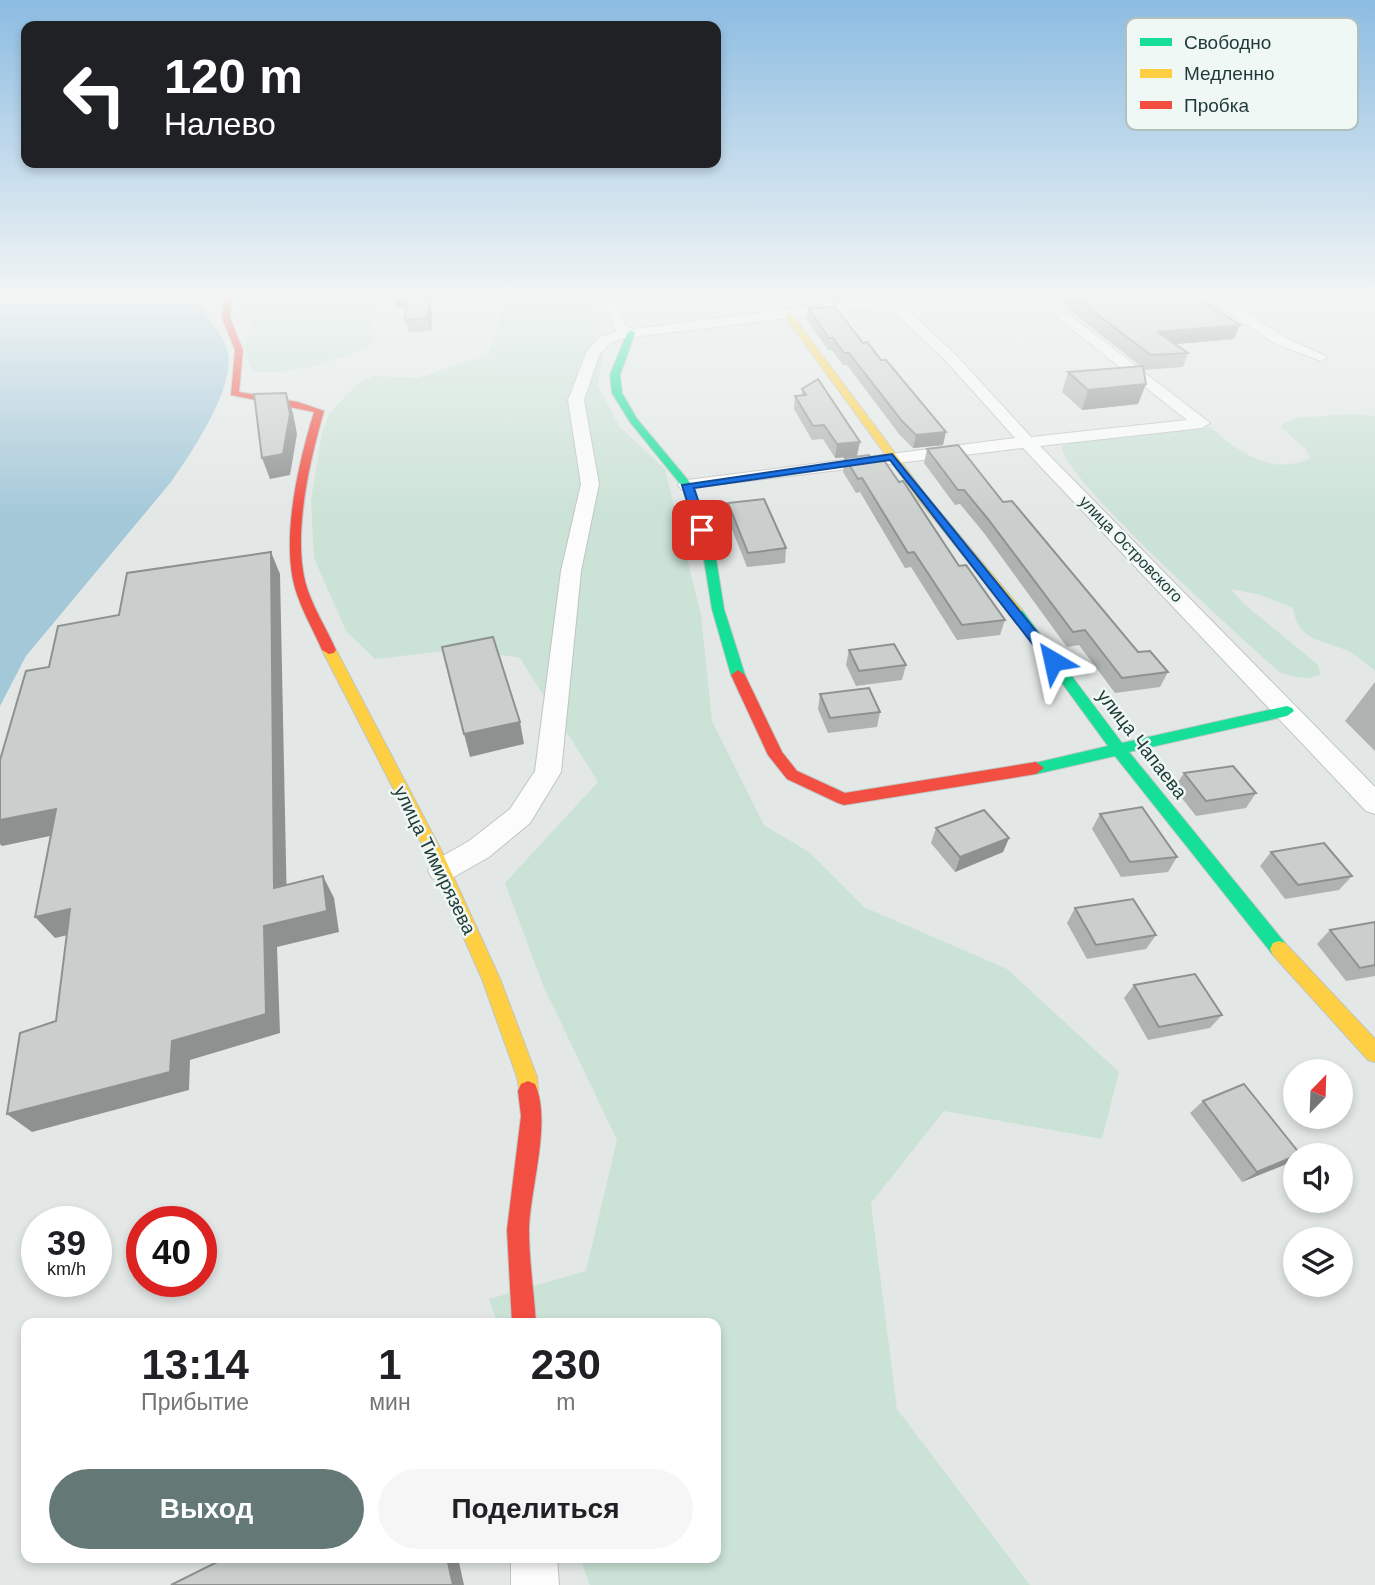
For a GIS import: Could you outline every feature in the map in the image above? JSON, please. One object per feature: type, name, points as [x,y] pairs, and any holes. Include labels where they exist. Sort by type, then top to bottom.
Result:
[{"type":"street","name":"улица Тимирязева","points":[[237,370],[234,393],[247,398],[306,405],[319,411],[311,435],[297,537],[298,580],[347,690],[442,870],[491,979],[527,1077],[531,1116],[518,1230],[524,1318]]},
{"type":"street","points":[[442,870],[480,849],[520,816],[548,772],[569,584],[590,484],[576,400],[586,370]]},
{"type":"street","points":[[617,370],[617,393],[633,420],[687,485],[709,553],[718,609],[736,670],[776,755],[792,775],[845,799],[1013,774],[1287,711]]},
{"type":"street","name":"улица Чапаева","points":[[828,370],[892,457],[1021,618],[1117,748],[1294,968],[1375,1053]]},
{"type":"street","name":"улица Островского","points":[[962,370],[1026,442],[1375,804]]},
{"type":"street","points":[[1133,370],[1202,423]]},
{"type":"street","points":[[687,485],[892,457],[1202,423]]},
{"type":"street","points":[[534,1563],[535,1585]]},
{"type":"green space","points":[[253,370],[290,370],[267,372]]},
{"type":"green space","points":[[442,370],[601,370],[598,385],[619,426],[665,469],[701,615],[712,721],[764,825],[809,852],[864,907],[1007,969],[1119,1072],[1102,1139],[944,1111],[871,1203],[897,1409],[1030,1585],[590,1585],[582,1563],[721,1563],[721,1318],[495,1318],[489,1299],[586,1271],[617,1140],[543,985],[505,883],[598,782],[520,658],[463,649],[375,659],[346,631],[314,558],[311,500],[322,433],[329,414],[357,384],[373,376],[417,378]]},
{"type":"green space","points":[[1350,414],[1375,416],[1375,671],[1352,653],[1307,634],[1296,620],[1293,608],[1261,595],[1231,589],[1244,604],[1317,664],[1321,674],[1306,678],[1279,672],[1121,523],[1069,463],[1062,446],[1078,440],[1211,427],[1232,445],[1256,459],[1283,465],[1310,458],[1306,449],[1281,428],[1283,423],[1296,418]]},
{"type":"water","points":[[0,370],[228,370],[225,384],[210,420],[171,482],[26,656],[0,706]]},
{"type":"building","points":[[862,370],[894,370],[946,432],[916,435]]},
{"type":"building","points":[[1144,370],[1146,384],[1088,390],[1068,372]]},
{"type":"building","points":[[818,379],[860,442],[837,444],[824,425],[813,426],[795,396],[806,395],[802,389]]},
{"type":"building","points":[[286,393],[290,414],[283,454],[262,458],[254,394]]},
{"type":"building","points":[[958,445],[1003,502],[1012,501],[1138,652],[1150,651],[1168,672],[1122,678],[1085,630],[1073,632],[988,519],[964,490],[958,490],[927,449]]},
{"type":"building","points":[[869,455],[872,460],[883,459],[899,482],[903,481],[959,566],[966,565],[1005,620],[962,625],[914,552],[908,553],[862,478],[858,479],[845,458]]},
{"type":"building","points":[[764,499],[786,548],[748,553],[728,503]]},
{"type":"building","points":[[271,552],[274,888],[323,876],[327,911],[264,926],[266,1014],[172,1041],[170,1072],[7,1114],[20,1033],[56,1021],[70,909],[35,917],[56,809],[0,820],[0,760],[26,671],[49,667],[58,626],[119,615],[127,573]]},
{"type":"building","points":[[493,637],[520,722],[464,734],[442,647]]},
{"type":"building","points":[[894,644],[906,665],[859,671],[849,650]]},
{"type":"building","points":[[869,688],[880,712],[830,718],[820,694]]},
{"type":"building","points":[[1233,766],[1256,793],[1206,801],[1184,773]]},
{"type":"building","points":[[1142,807],[1177,857],[1130,862],[1100,814]]},
{"type":"building","points":[[984,810],[1009,838],[960,857],[936,828]]},
{"type":"building","points":[[1324,843],[1352,876],[1298,885],[1271,852]]},
{"type":"building","points":[[1133,899],[1156,935],[1096,945],[1075,908]]},
{"type":"building","points":[[1375,922],[1375,965],[1360,968],[1330,930]]},
{"type":"building","points":[[1195,974],[1222,1015],[1159,1027],[1134,985]]},
{"type":"building","points":[[1244,1084],[1291,1143],[1283,1143],[1283,1161],[1257,1172],[1203,1101]]},
{"type":"building","points":[[215,1563],[448,1563],[453,1585],[171,1585]]},
{"type":"traffic: fast","points":[[617,370],[617,393],[633,420],[687,485],[709,553],[718,609],[738,675]]},
{"type":"traffic: fast","points":[[1017,613],[1117,748],[1279,949]]},
{"type":"traffic: fast","points":[[1036,768],[1287,711]]},
{"type":"traffic: slow","points":[[828,370],[922,497],[1017,613]]},
{"type":"traffic: slow","points":[[329,650],[433,850],[491,979],[527,1077],[528,1091]]},
{"type":"traffic: slow","points":[[1279,949],[1375,1053]]},
{"type":"traffic: jam","points":[[237,370],[234,393],[319,411],[309,448],[301,496],[296,565],[305,598],[329,650]]},
{"type":"traffic: jam","points":[[738,675],[776,755],[792,775],[844,799],[1036,768]]},
{"type":"traffic: jam","points":[[524,1318],[518,1230],[531,1116],[528,1091]]},
{"type":"route","points":[[702,530],[687,485],[892,457],[1053,661]]}]
